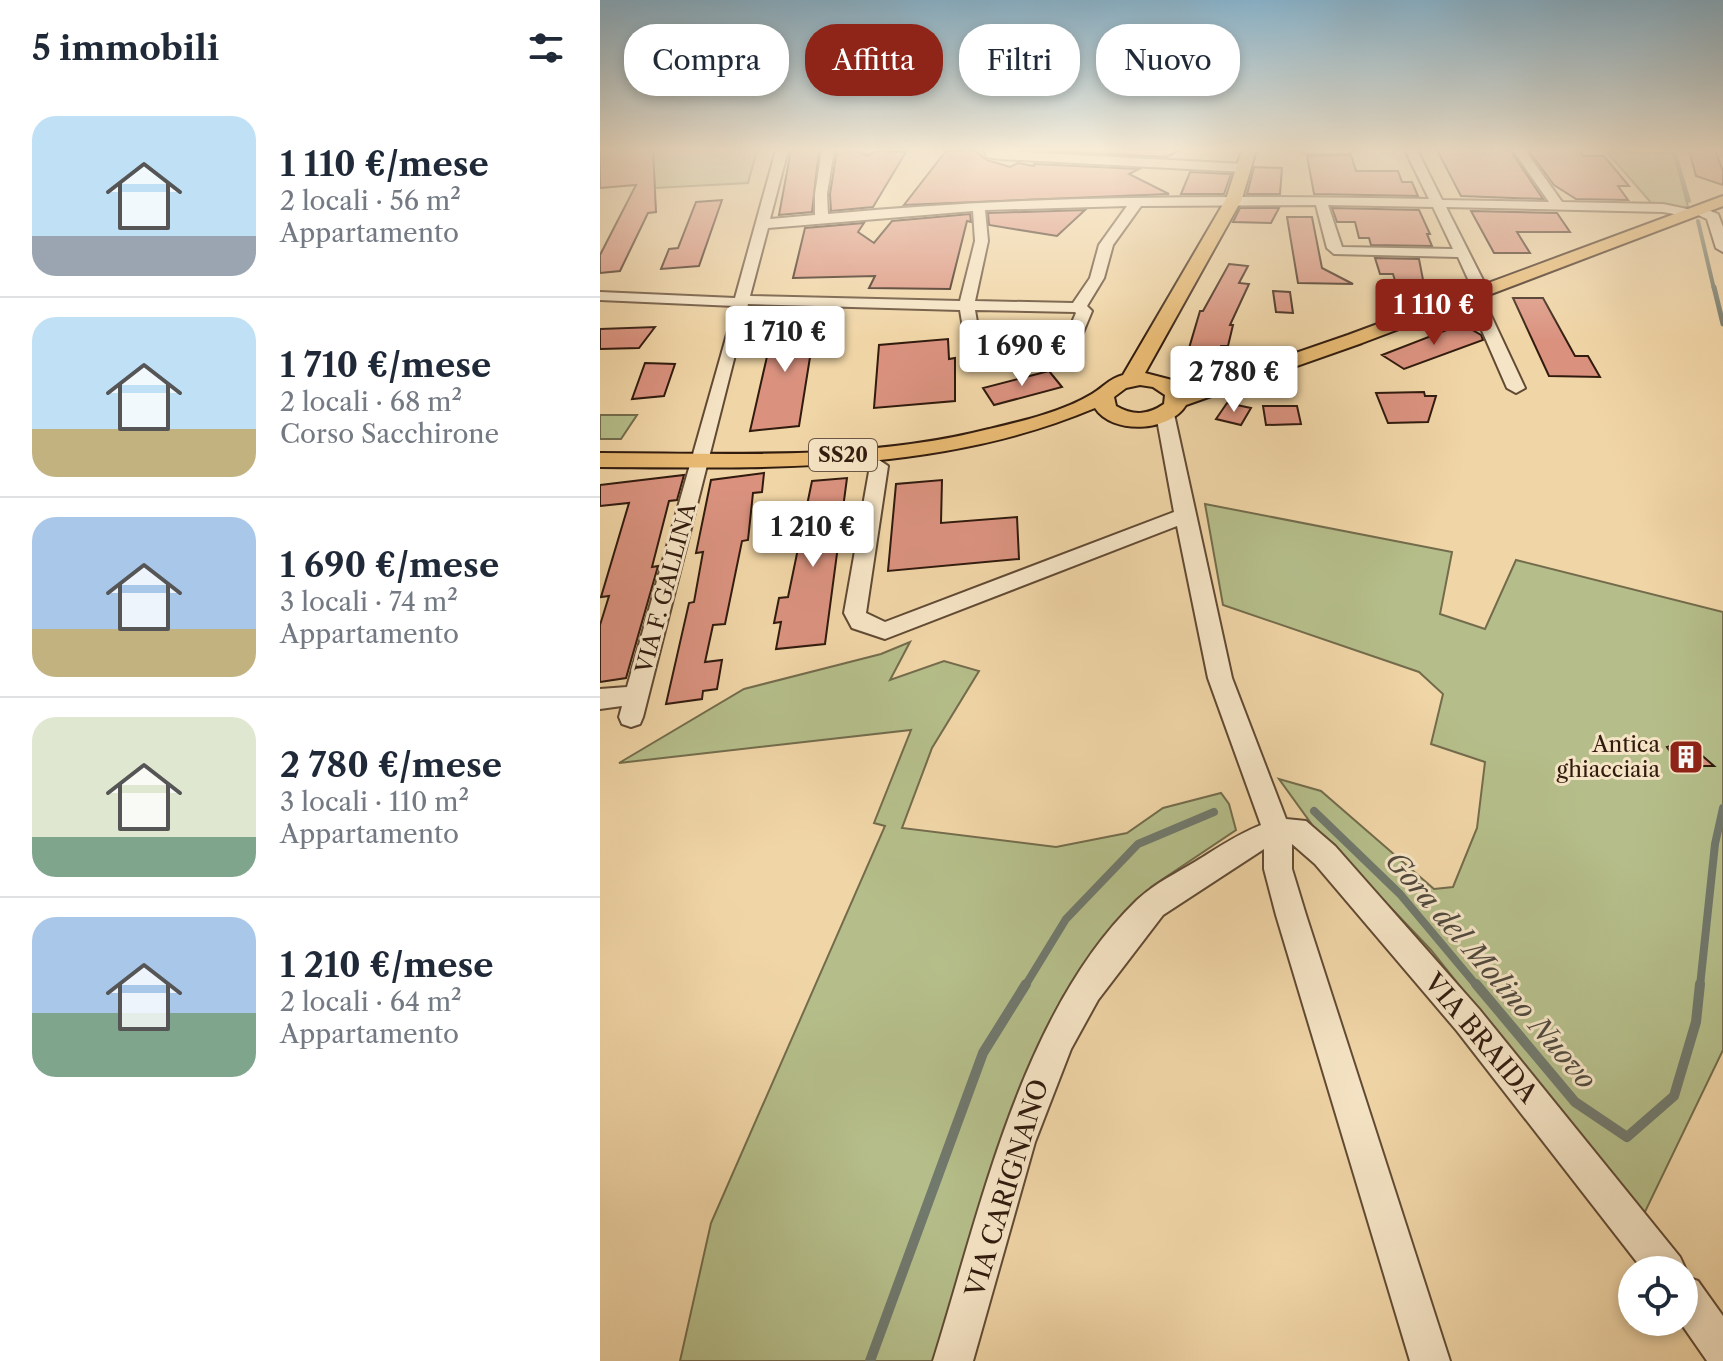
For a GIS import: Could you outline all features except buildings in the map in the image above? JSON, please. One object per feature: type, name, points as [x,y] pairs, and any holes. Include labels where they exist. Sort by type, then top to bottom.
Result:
[{"type":"main road","points":[[1226,214],[1131,379],[1112,386],[1103,397],[1106,409],[1156,403],[1355,339],[1690,214]]},
{"type":"main road","points":[[1156,403],[1155,348],[1161,330]]},
{"type":"main road","points":[[1131,379],[1156,403]]},
{"type":"main road","name":"SS20","points":[[983,439],[1062,416],[1103,397]]},
{"type":"main road","name":"SS20","points":[[600,460],[848,455],[1019,436],[1156,403]]},
{"type":"street","name":"VIA F. GALLINA","points":[[600,699],[634,706],[766,214]]},
{"type":"street","points":[[822,214],[822,218]]},
{"type":"street","points":[[763,224],[886,214]]},
{"type":"street","points":[[600,296],[742,301],[968,305],[1078,308],[1084,311],[1076,332],[1067,339],[1051,345],[993,347],[972,343],[968,305],[979,266],[981,214]]},
{"type":"street","points":[[1078,308],[1097,278],[1106,245],[1128,214]]},
{"type":"street","points":[[1324,214],[1334,248],[1339,251],[1462,253]]},
{"type":"street","points":[[1442,214],[1462,253],[1516,388]]},
{"type":"street","points":[[1700,214],[1713,217],[1723,248]]},
{"type":"street","points":[[1156,403],[1168,439],[1220,678],[1256,781],[1278,832],[1278,869],[1291,915],[1430,1361]]},
{"type":"street","points":[[879,466],[855,613],[860,622],[885,631],[1185,515]]},
{"type":"street","name":"VIA BRAIDA","points":[[1278,832],[1296,830],[1325,855],[1468,1020],[1656,1256]]},
{"type":"street","name":"VIA CARIGNANO","points":[[953,1361],[1017,1137],[1048,1059],[1096,972],[1152,905],[1242,847],[1278,832]]},
{"type":"street","points":[[1698,1315],[1723,1350]]},
{"type":"green space","points":[[600,415],[637,415],[621,439],[600,439]]},
{"type":"green space","points":[[1205,504],[1452,552],[1440,614],[1485,629],[1516,560],[1723,612],[1723,1050],[1643,1216],[1431,950],[1313,826],[1279,779],[1321,791],[1434,889],[1453,887],[1477,828],[1485,762],[1431,744],[1443,694],[1419,672],[1223,605]]},
{"type":"green space","points":[[910,642],[890,680],[944,661],[979,671],[932,748],[902,828],[1056,847],[1127,833],[1163,808],[1221,793],[1229,804],[1236,830],[1151,887],[1063,996],[995,1168],[933,1361],[680,1361],[711,1223],[885,826],[874,823],[911,730],[619,763],[744,689],[881,654]]},
{"type":"waterway","name":"Gora del Molino Nuovo","points":[[1698,221],[1714,289]]},
{"type":"waterway","name":"Gora del Molino Nuovo","points":[[1714,287],[1723,324]]},
{"type":"waterway","name":"Gora del Molino Nuovo","points":[[1700,986],[1715,844],[1723,808]]},
{"type":"waterway","name":"Gora del Molino Nuovo","points":[[1314,811],[1400,894],[1477,986]]},
{"type":"waterway","name":"Gora del Molino Nuovo","points":[[1025,986],[1066,919],[1138,844],[1214,812]]},
{"type":"waterway","name":"Gora del Molino Nuovo","points":[[870,1361],[983,1053],[1026,984]]},
{"type":"waterway","name":"Gora del Molino Nuovo","points":[[1476,984],[1575,1102],[1627,1137],[1674,1096],[1696,1022],[1700,984]]},
{"type":"place","name":"Antica ghiacciaia","points":[[1686,757]]}]
